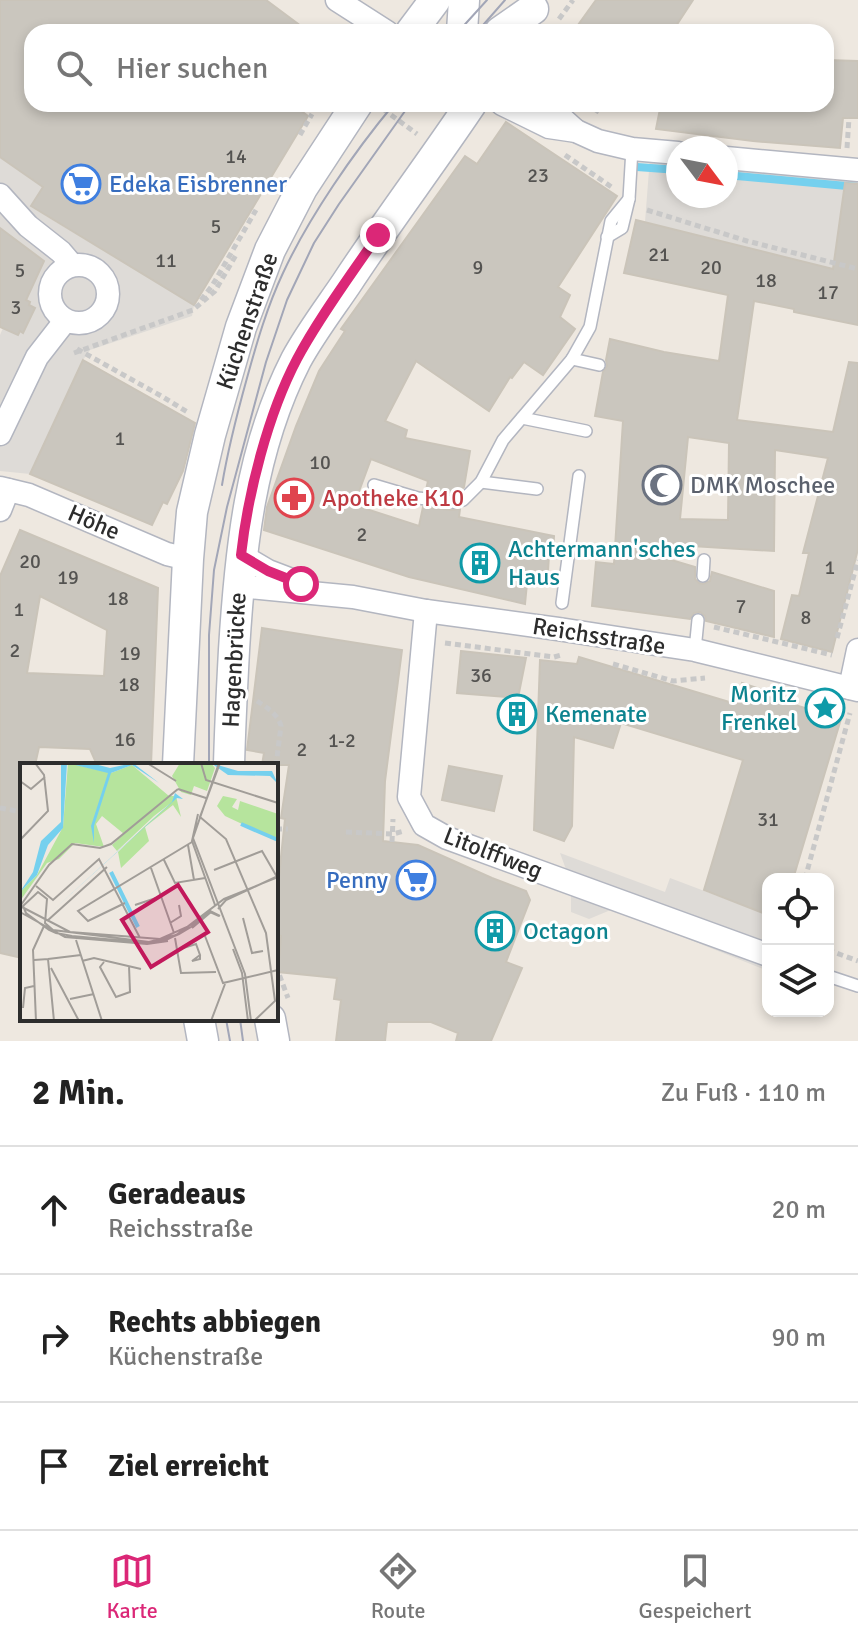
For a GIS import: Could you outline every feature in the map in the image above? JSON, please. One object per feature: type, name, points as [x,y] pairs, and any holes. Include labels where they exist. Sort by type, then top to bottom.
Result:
[{"type":"main road","points":[[462,24],[464,0]]},
{"type":"main road","points":[[516,24],[540,12]]},
{"type":"main road","name":"Küchenstraße","points":[[188,559],[199,476],[251,298],[285,219],[320,158],[352,112]]},
{"type":"main road","points":[[442,147],[446,112]]},
{"type":"main road","points":[[241,555],[258,464],[283,389],[297,359],[378,235],[466,112]]},
{"type":"main road","name":"Hagenbrücke","points":[[229,763],[241,555]]},
{"type":"main road","points":[[178,763],[188,559]]},
{"type":"main road","points":[[274,1041],[281,1013]]},
{"type":"main road","points":[[199,1021],[203,1041]]},
{"type":"street","points":[[337,0],[374,24]]},
{"type":"street","points":[[518,112],[549,127],[576,131],[598,141],[632,149],[666,152]]},
{"type":"street","points":[[555,112],[576,131]]},
{"type":"street","points":[[738,159],[858,170]]},
{"type":"street","points":[[0,195],[28,226],[61,252],[72,265]]},
{"type":"street","points":[[72,265],[87,265],[101,274],[107,283],[107,303],[103,311],[85,323],[65,321],[52,307],[52,281],[72,265]]},
{"type":"street","points":[[0,434],[37,357],[65,321]]},
{"type":"street","name":"Höhe","points":[[2,493],[29,495],[167,554],[188,559]]},
{"type":"street","name":"Reichsstraße","points":[[241,555],[268,571],[337,595]]},
{"type":"street","name":"Reichsstraße","points":[[238,586],[337,595],[695,650],[854,689]]},
{"type":"street","name":"Litolffweg","points":[[426,611],[409,797],[424,825],[447,838],[762,953]]},
{"type":"street","points":[[854,689],[858,650]]},
{"type":"lane","points":[[374,485],[418,498],[452,502],[463,500],[481,482],[503,440],[572,359],[590,327],[611,221],[629,199],[632,149]]},
{"type":"lane","points":[[572,359],[599,365]]},
{"type":"lane","points":[[522,418],[586,431]]},
{"type":"lane","points":[[562,603],[579,476]]},
{"type":"lane","points":[[481,482],[537,489]]},
{"type":"lane","points":[[703,576],[704,560]]},
{"type":"lane","points":[[695,650],[698,622]]},
{"type":"lane","points":[[834,978],[858,986]]},
{"type":"path","points":[[540,12],[573,0]]},
{"type":"path","points":[[297,140],[312,114]]},
{"type":"path","points":[[847,149],[849,118]]},
{"type":"path","points":[[69,356],[77,350],[193,310],[212,286],[258,206]]},
{"type":"path","points":[[647,210],[747,241],[858,269]]},
{"type":"path","points":[[87,356],[193,416]]},
{"type":"path","points":[[698,622],[833,655],[858,560]]},
{"type":"path","points":[[440,643],[554,657],[569,652]]},
{"type":"path","points":[[598,660],[673,681],[720,677]]},
{"type":"path","points":[[807,873],[854,689]]},
{"type":"path","points":[[837,710],[850,713]]},
{"type":"path","points":[[276,763],[281,726]]},
{"type":"path","points":[[0,808],[20,812]]},
{"type":"path","points":[[278,829],[288,829]]},
{"type":"path","points":[[346,832],[393,834],[392,842]]},
{"type":"path","points":[[834,952],[858,961]]},
{"type":"path","points":[[278,985],[281,1013]]},
{"type":"shaded area","points":[[0,157],[43,187],[31,207],[194,305],[192,316],[90,350],[30,474],[0,471],[0,335],[3,328],[18,335],[20,331],[23,332],[34,308],[26,300],[44,261],[0,228]]},
{"type":"shaded area","points":[[650,157],[666,159],[666,208],[738,208],[738,167],[858,181],[858,197],[843,195],[838,235],[858,276],[645,222]]},
{"type":"shaded area","points":[[560,853],[665,892],[670,878],[762,913],[762,969],[613,909],[589,919],[571,912],[571,883]]},
{"type":"building","points":[[0,0],[266,0],[298,24],[24,24],[24,112],[303,112],[308,116],[194,305],[31,206],[43,187],[0,157]]},
{"type":"building","points":[[596,0],[693,0],[677,24],[579,24]]},
{"type":"building","points":[[834,60],[858,61],[858,118],[843,118],[840,148],[656,129],[659,112],[834,112]]},
{"type":"building","points":[[506,122],[617,196],[558,287],[570,295],[560,317],[575,329],[543,375],[524,362],[510,377],[489,411],[416,361],[385,421],[407,430],[405,438],[470,451],[464,487],[452,493],[426,490],[428,481],[371,459],[354,505],[419,526],[423,507],[460,509],[459,517],[554,536],[548,571],[528,573],[525,604],[409,577],[264,530],[267,507],[296,426],[319,371],[345,331],[341,329],[465,156],[477,164]]},
{"type":"building","points":[[845,183],[858,184],[858,325],[754,301],[737,420],[833,432],[849,362],[858,363],[858,549],[832,652],[781,639],[792,595],[799,596],[809,553],[803,553],[828,458],[775,450],[774,551],[643,543],[641,551],[695,567],[695,579],[699,583],[710,581],[712,572],[774,591],[774,637],[706,621],[700,612],[694,613],[690,619],[592,606],[596,562],[614,564],[623,421],[595,416],[610,339],[719,361],[728,295],[624,273],[636,220],[833,269]],"holes":[[[688,437],[729,443],[728,520],[680,519]]]},
{"type":"building","points":[[0,228],[44,261],[26,300],[35,308],[23,333],[20,331],[18,335],[0,327]]},
{"type":"building","points":[[83,360],[195,423],[183,471],[167,504],[163,502],[152,525],[30,474]]},
{"type":"building","points":[[20,530],[158,588],[151,763],[96,763],[90,749],[39,747],[35,763],[20,763],[20,958],[0,953],[0,576]],"holes":[[[40,596],[107,630],[104,676],[27,673]]]},
{"type":"building","points":[[262,628],[402,650],[385,781],[383,841],[418,845],[526,891],[530,900],[506,962],[522,968],[491,1041],[456,1041],[458,1033],[431,1022],[387,1022],[385,1041],[336,1041],[341,1000],[334,999],[337,978],[278,972],[281,936],[278,935],[278,885],[285,819],[281,818],[289,765],[262,763],[264,753],[247,750]]},
{"type":"building","points":[[461,651],[526,658],[518,698],[457,693]]},
{"type":"building","points":[[579,657],[736,704],[742,683],[763,690],[762,695],[841,719],[795,873],[762,873],[762,913],[704,890],[743,760],[621,723],[613,748],[574,737],[572,826],[564,841],[534,830],[540,660],[577,664]]},
{"type":"building","points":[[449,766],[502,776],[494,811],[442,800]]},
{"type":"waterway","points":[[637,167],[666,169]]},
{"type":"waterway","points":[[738,176],[858,187]]},
{"type":"tram line","points":[[465,24],[487,0]]},
{"type":"tram line","points":[[484,24],[505,0]]},
{"type":"tram line","points":[[222,485],[255,351],[283,273],[333,186],[388,112]]},
{"type":"tram line","points":[[209,763],[209,635],[214,570],[227,507],[266,362],[287,300],[314,243],[404,112]]},
{"type":"tram line","points":[[226,1021],[230,1041]]},
{"type":"tram line","points":[[240,1021],[243,1041]]},
{"type":"place","name":"Edeka Eisbrenner","points":[[81,184]]},
{"type":"place","name":"DMK Moschee","points":[[662,485]]},
{"type":"place","name":"Apotheke K10","points":[[294,498]]},
{"type":"place","name":"Achtermann'sches Haus","points":[[480,563]]},
{"type":"place","name":"Moritz Frenkel","points":[[825,708]]},
{"type":"place","name":"Kemenate","points":[[517,714]]},
{"type":"place","name":"Penny","points":[[416,880]]},
{"type":"place","name":"Octagon","points":[[495,931]]},
{"type":"route","points":[[301,584],[268,571],[241,555],[249,504],[274,413],[297,359],[378,235]]}]
